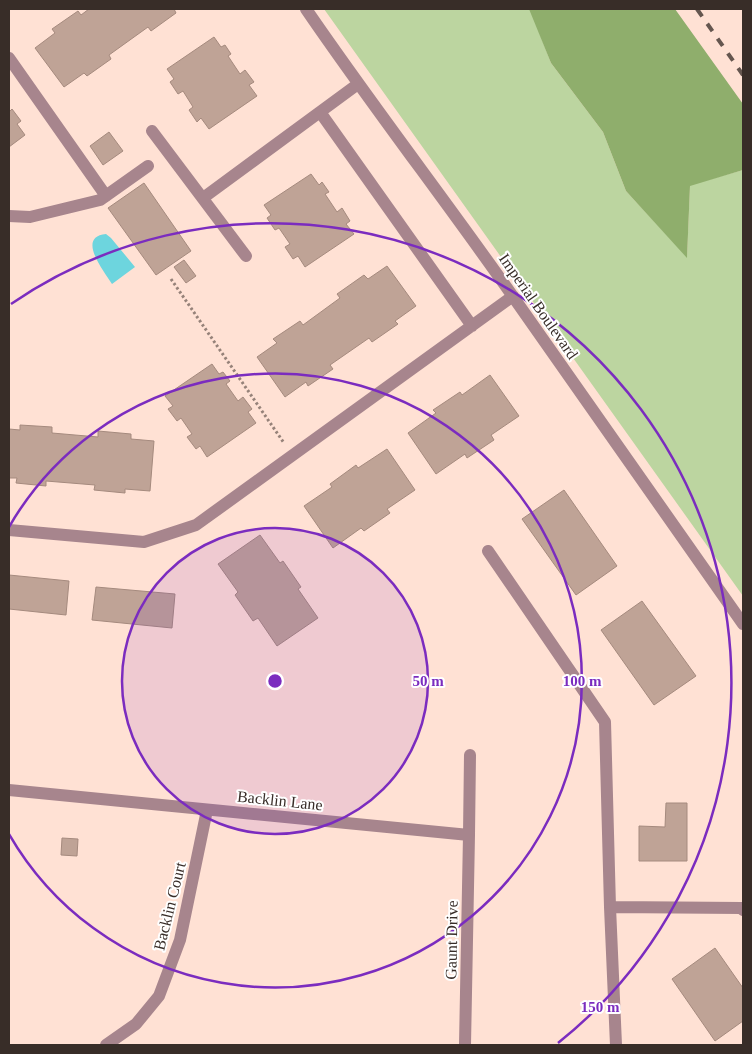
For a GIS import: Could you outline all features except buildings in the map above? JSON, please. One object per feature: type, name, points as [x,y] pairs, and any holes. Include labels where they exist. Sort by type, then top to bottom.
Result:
[{"type":"street","name":"Imperial Boulevard","points":[[306,9],[358,84],[513,296],[743,624]]},
{"type":"street","points":[[9,58],[106,196]]},
{"type":"street","points":[[203,198],[358,84]]},
{"type":"street","points":[[320,112],[472,326]]},
{"type":"street","points":[[152,131],[246,256]]},
{"type":"street","points":[[9,216],[30,218],[100,200],[148,166]]},
{"type":"street","points":[[9,530],[144,542],[196,525],[513,296]]},
{"type":"street","points":[[488,551],[605,722],[616,1045]]},
{"type":"street","points":[[469,835],[470,755]]},
{"type":"street","name":"Backlin Lane","points":[[9,790],[469,835]]},
{"type":"street","name":"Backlin Court","points":[[106,1045],[136,1024],[159,996],[180,940],[207,810]]},
{"type":"street","name":"Gaunt Drive","points":[[465,1045],[469,835]]},
{"type":"street","points":[[610,907],[742,908],[743,910]]},
{"type":"path","points":[[171,279],[293,455]]},
{"type":"green space","points":[[324,9],[530,9],[551,63],[603,132],[626,191],[687,257],[690,185],[743,170],[743,596]]},
{"type":"green space","points":[[529,9],[675,9],[743,104],[743,170],[690,186],[687,258],[626,191],[603,132],[551,63]]},
{"type":"water","points":[[106,234],[135,267],[112,284],[99,263],[93,248],[93,241],[97,236]]},
{"type":"railway","points":[[697,9],[743,75]]}]
